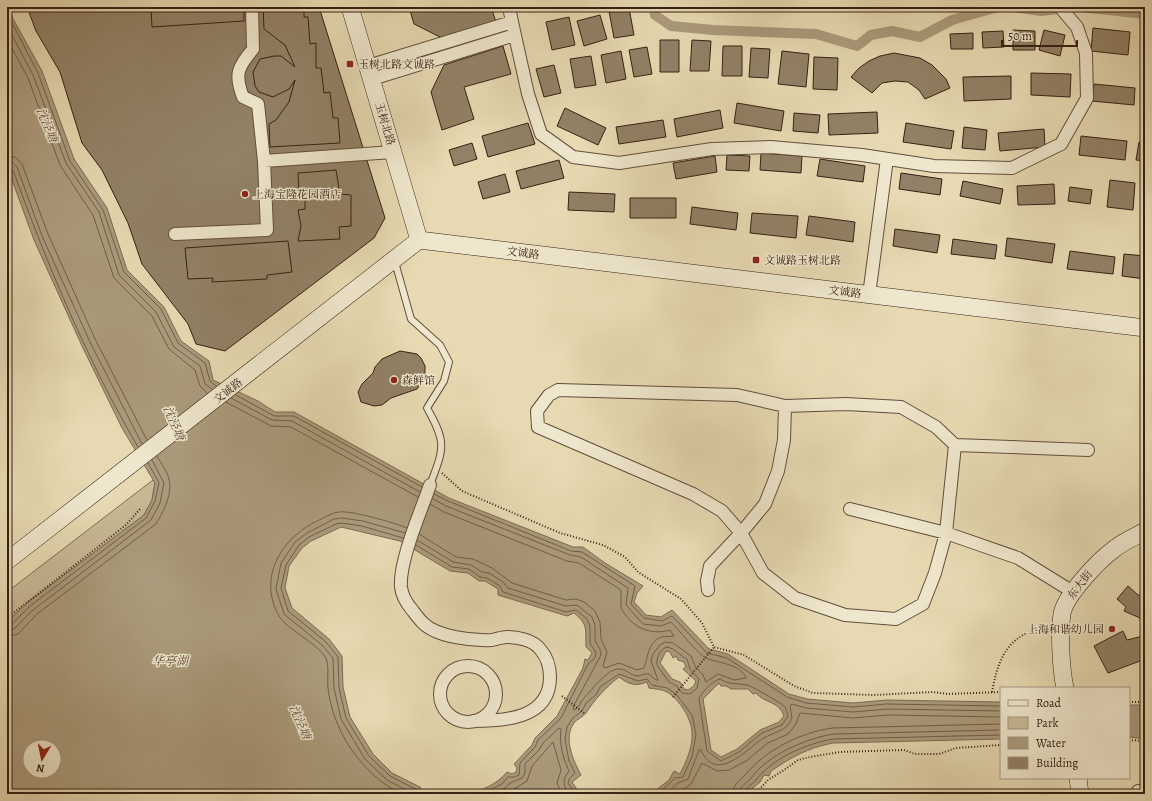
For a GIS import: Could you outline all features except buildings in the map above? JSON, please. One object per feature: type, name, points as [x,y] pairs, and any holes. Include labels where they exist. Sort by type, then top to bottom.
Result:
[{"type":"street","points":[[175,234],[267,230],[264,161],[258,104],[243,97],[238,83],[240,64],[253,49],[252,7]]},
{"type":"street","name":"玉树北路","points":[[350,7],[419,240]]},
{"type":"street","points":[[509,7],[528,94],[542,134],[573,156],[619,163],[712,149],[771,147],[887,159],[934,166],[1012,168],[1061,144],[1087,98],[1086,53],[1077,27],[1060,7]]},
{"type":"street","points":[[370,72],[512,22]]},
{"type":"street","points":[[370,72],[515,35]]},
{"type":"street","points":[[264,161],[393,152]]},
{"type":"street","points":[[869,295],[887,159]]},
{"type":"street","name":"文诚路","points":[[7,561],[253,371],[419,240],[1145,328]]},
{"type":"street","points":[[955,445],[946,533],[923,604],[896,619],[845,615],[795,598],[763,573],[741,533],[722,511],[693,494],[538,427],[536,411],[549,395],[558,390],[737,395],[785,406],[846,404],[901,408],[936,427],[955,445],[1088,450]]},
{"type":"street","points":[[708,590],[707,581],[710,566],[741,533],[764,504],[778,471],[784,440],[785,406]]},
{"type":"street","points":[[430,485],[409,546],[401,587],[405,602],[424,624],[461,639],[493,640],[506,637],[528,640],[540,649],[548,663],[550,671],[550,688],[540,704],[530,712],[515,718],[501,721],[464,722],[456,719],[446,710],[441,698],[441,689],[447,677],[457,669],[466,666],[476,667],[484,671],[491,678],[495,686],[496,696],[494,705],[482,718],[473,721]]},
{"type":"street","points":[[850,509],[946,533],[1018,558],[1073,592]]},
{"type":"street","name":"东大街","points":[[1065,687],[1062,667],[1062,613],[1073,592],[1091,570],[1113,549],[1145,531]]},
{"type":"street","points":[[1138,794],[1138,791],[1145,791]]},
{"type":"lane","points":[[394,260],[411,319],[440,345],[449,362],[444,381],[427,408],[436,425],[442,443],[430,485]]},
{"type":"path","points":[[436,468],[462,491],[560,533],[603,545],[625,557],[638,572],[681,599],[702,623],[714,647],[744,655],[794,686],[813,693],[874,695],[933,692],[948,694],[1000,692]]},
{"type":"path","points":[[7,618],[126,525],[141,508]]},
{"type":"path","points":[[992,692],[995,675],[1005,650],[1033,631],[1048,630],[1062,620]]},
{"type":"path","points":[[673,697],[714,647]]},
{"type":"path","points":[[562,696],[585,714]]},
{"type":"path","points":[[1130,702],[1145,702]]},
{"type":"path","points":[[1130,741],[1136,740],[1145,743]]},
{"type":"path","points":[[755,794],[768,780],[798,760],[810,757],[840,752],[904,750],[915,754],[938,754],[956,748],[1000,746]]},
{"type":"green space","points":[[153,480],[155,483],[152,500],[144,515],[27,603],[7,628],[7,592]]},
{"type":"water","name":"华亭湖","points":[[7,7],[10,7],[12,17],[42,71],[74,159],[107,208],[127,270],[164,307],[181,341],[209,361],[213,380],[258,401],[275,412],[294,412],[449,498],[573,547],[583,547],[605,563],[643,586],[637,593],[634,602],[646,615],[661,617],[672,610],[709,649],[728,654],[789,694],[807,699],[853,703],[887,700],[1000,702],[1000,739],[833,743],[807,750],[786,761],[771,771],[769,776],[764,775],[760,782],[746,794],[651,794],[669,780],[674,771],[680,774],[690,749],[692,738],[690,722],[680,704],[672,695],[661,690],[649,688],[647,682],[643,684],[632,684],[619,677],[609,685],[585,714],[574,723],[569,735],[572,756],[581,775],[572,782],[580,794],[466,794],[489,786],[499,780],[507,772],[512,774],[516,772],[517,768],[514,764],[532,745],[535,738],[557,716],[583,668],[585,659],[588,660],[592,653],[586,647],[586,632],[584,625],[579,617],[574,613],[567,616],[498,595],[498,589],[485,581],[479,581],[468,573],[450,571],[400,541],[341,527],[311,541],[302,548],[289,566],[285,588],[292,608],[329,639],[342,656],[343,687],[350,717],[373,754],[392,773],[420,787],[425,794],[7,794],[7,627],[10,619],[27,603],[144,515],[152,500],[155,483],[122,428],[82,346],[34,240],[7,166]],"holes":[[[666,651],[670,652],[673,658],[676,656],[678,660],[684,662],[686,667],[683,669],[696,681],[694,686],[688,690],[684,689],[680,682],[672,679],[660,663]],[[719,683],[721,686],[726,686],[731,689],[748,689],[753,694],[756,693],[763,699],[779,707],[784,716],[779,722],[760,730],[737,749],[721,757],[711,750],[703,699]]]},
{"type":"water","points":[[1130,705],[1145,705],[1145,739],[1130,737]]},
{"type":"waterway","points":[[653,7],[655,15],[671,26],[713,30],[816,34],[857,46],[871,35],[892,31],[920,37],[952,20],[998,7]]},
{"type":"waterway","points":[[1013,7],[1041,11],[1073,7]]},
{"type":"waterway","points":[[1080,7],[1145,14]]},
{"type":"place","name":"玉树北路文诚路","points":[[350,64]]},
{"type":"place","name":"上海宝隆花园酒店","points":[[245,194]]},
{"type":"place","name":"文诚路玉树北路","points":[[756,260]]},
{"type":"place","name":"森鲜馆","points":[[394,380]]},
{"type":"place","name":"上海和谐幼儿园","points":[[1112,629]]},
{"type":"water label","name":"沈泾塘","points":[[47,125]]},
{"type":"water label","name":"沈泾塘","points":[[174,423]]},
{"type":"water label","name":"沈泾塘","points":[[300,722]]}]
